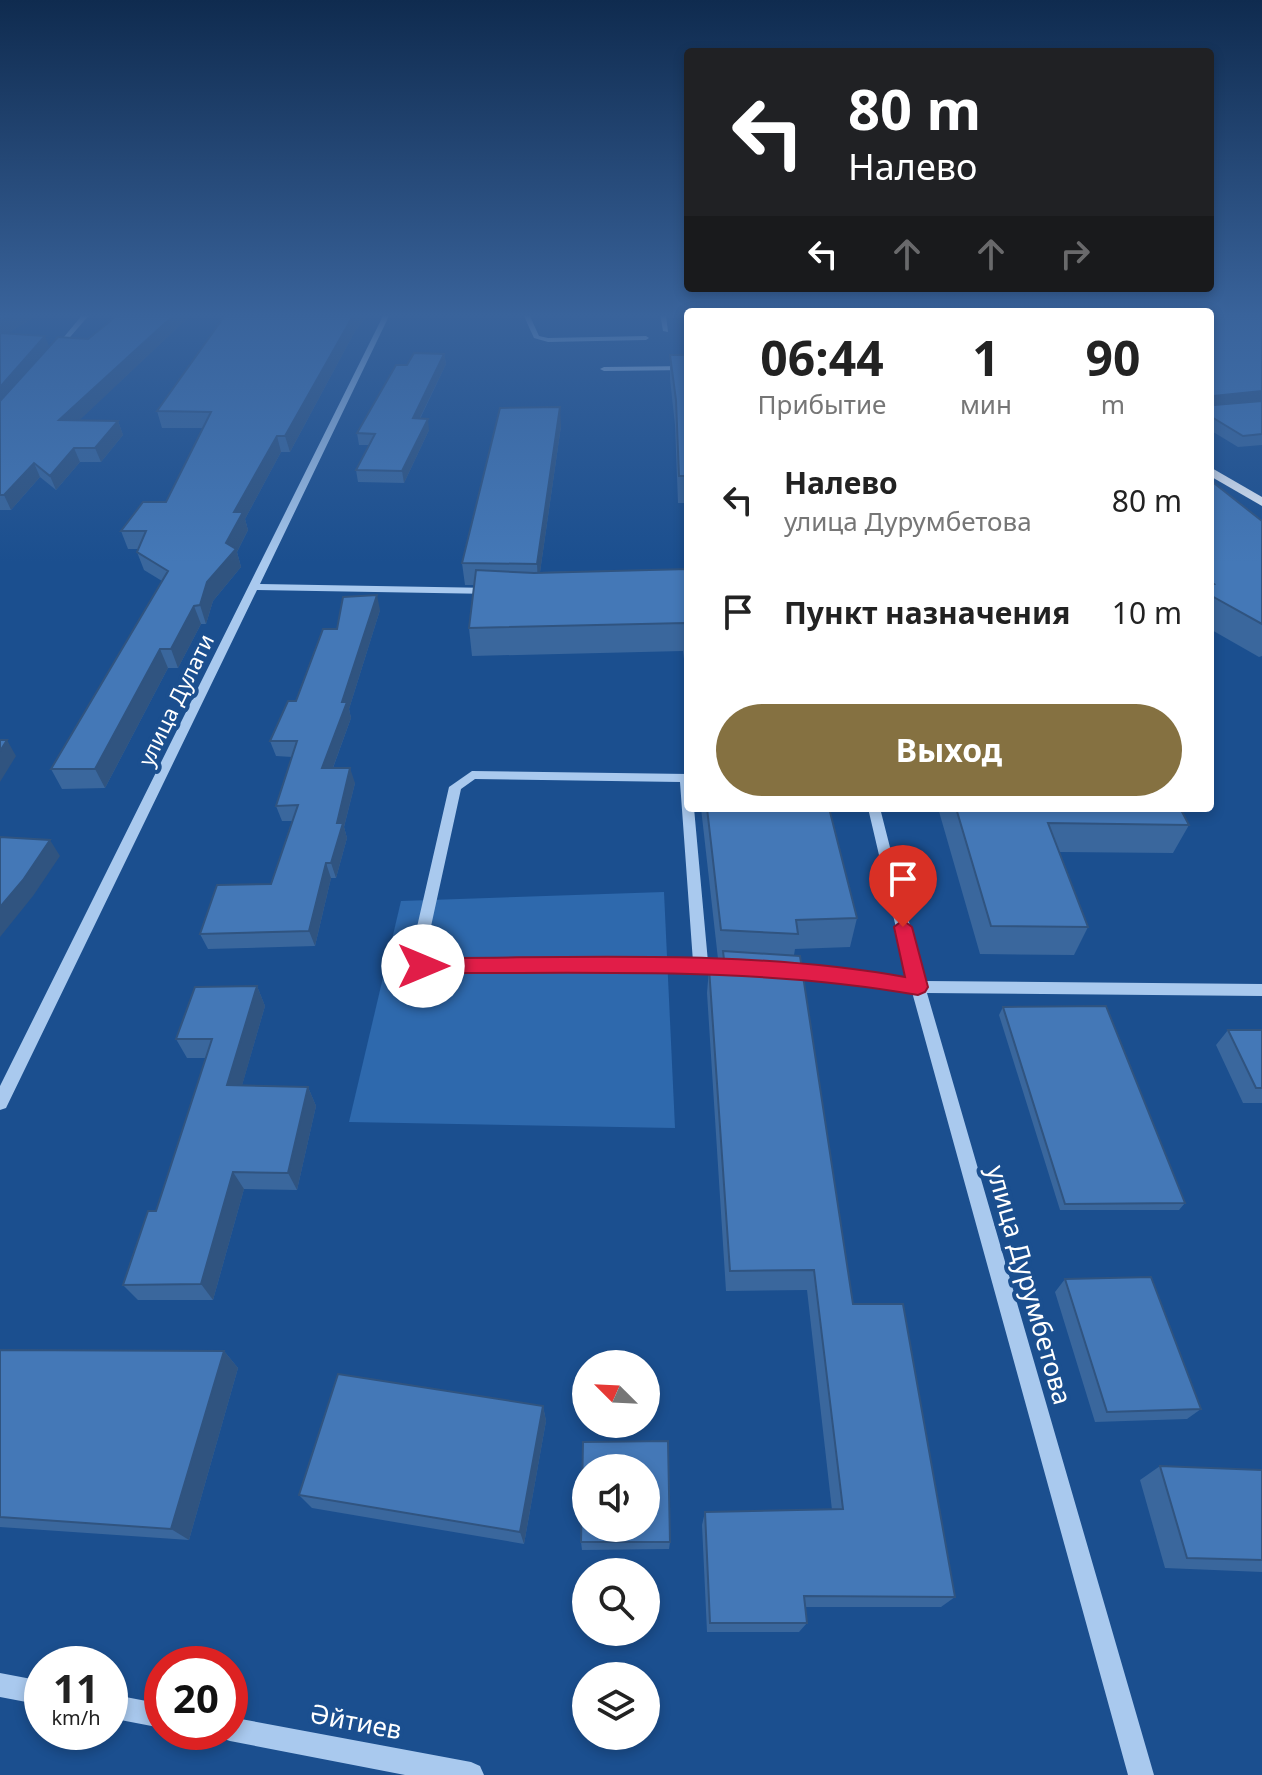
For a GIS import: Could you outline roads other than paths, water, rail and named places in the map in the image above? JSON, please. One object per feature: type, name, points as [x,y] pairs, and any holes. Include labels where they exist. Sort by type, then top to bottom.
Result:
[{"type":"main road","points":[[1214,473],[1262,502]]},
{"type":"street","name":"улица Дулати","points":[[0,1103],[346,397]]},
{"type":"street","points":[[253,587],[499,591]]},
{"type":"street","points":[[684,778],[472,775],[455,787],[421,940],[423,966],[701,966],[852,975],[918,987],[1262,990]]},
{"type":"street","points":[[688,812],[701,966]]},
{"type":"street","name":"улица Дурумбетова","points":[[875,812],[918,987],[1141,1775]]},
{"type":"street","points":[[0,1685],[24,1690]]},
{"type":"street","name":"Әйтиев","points":[[248,1732],[471,1775]]}]
